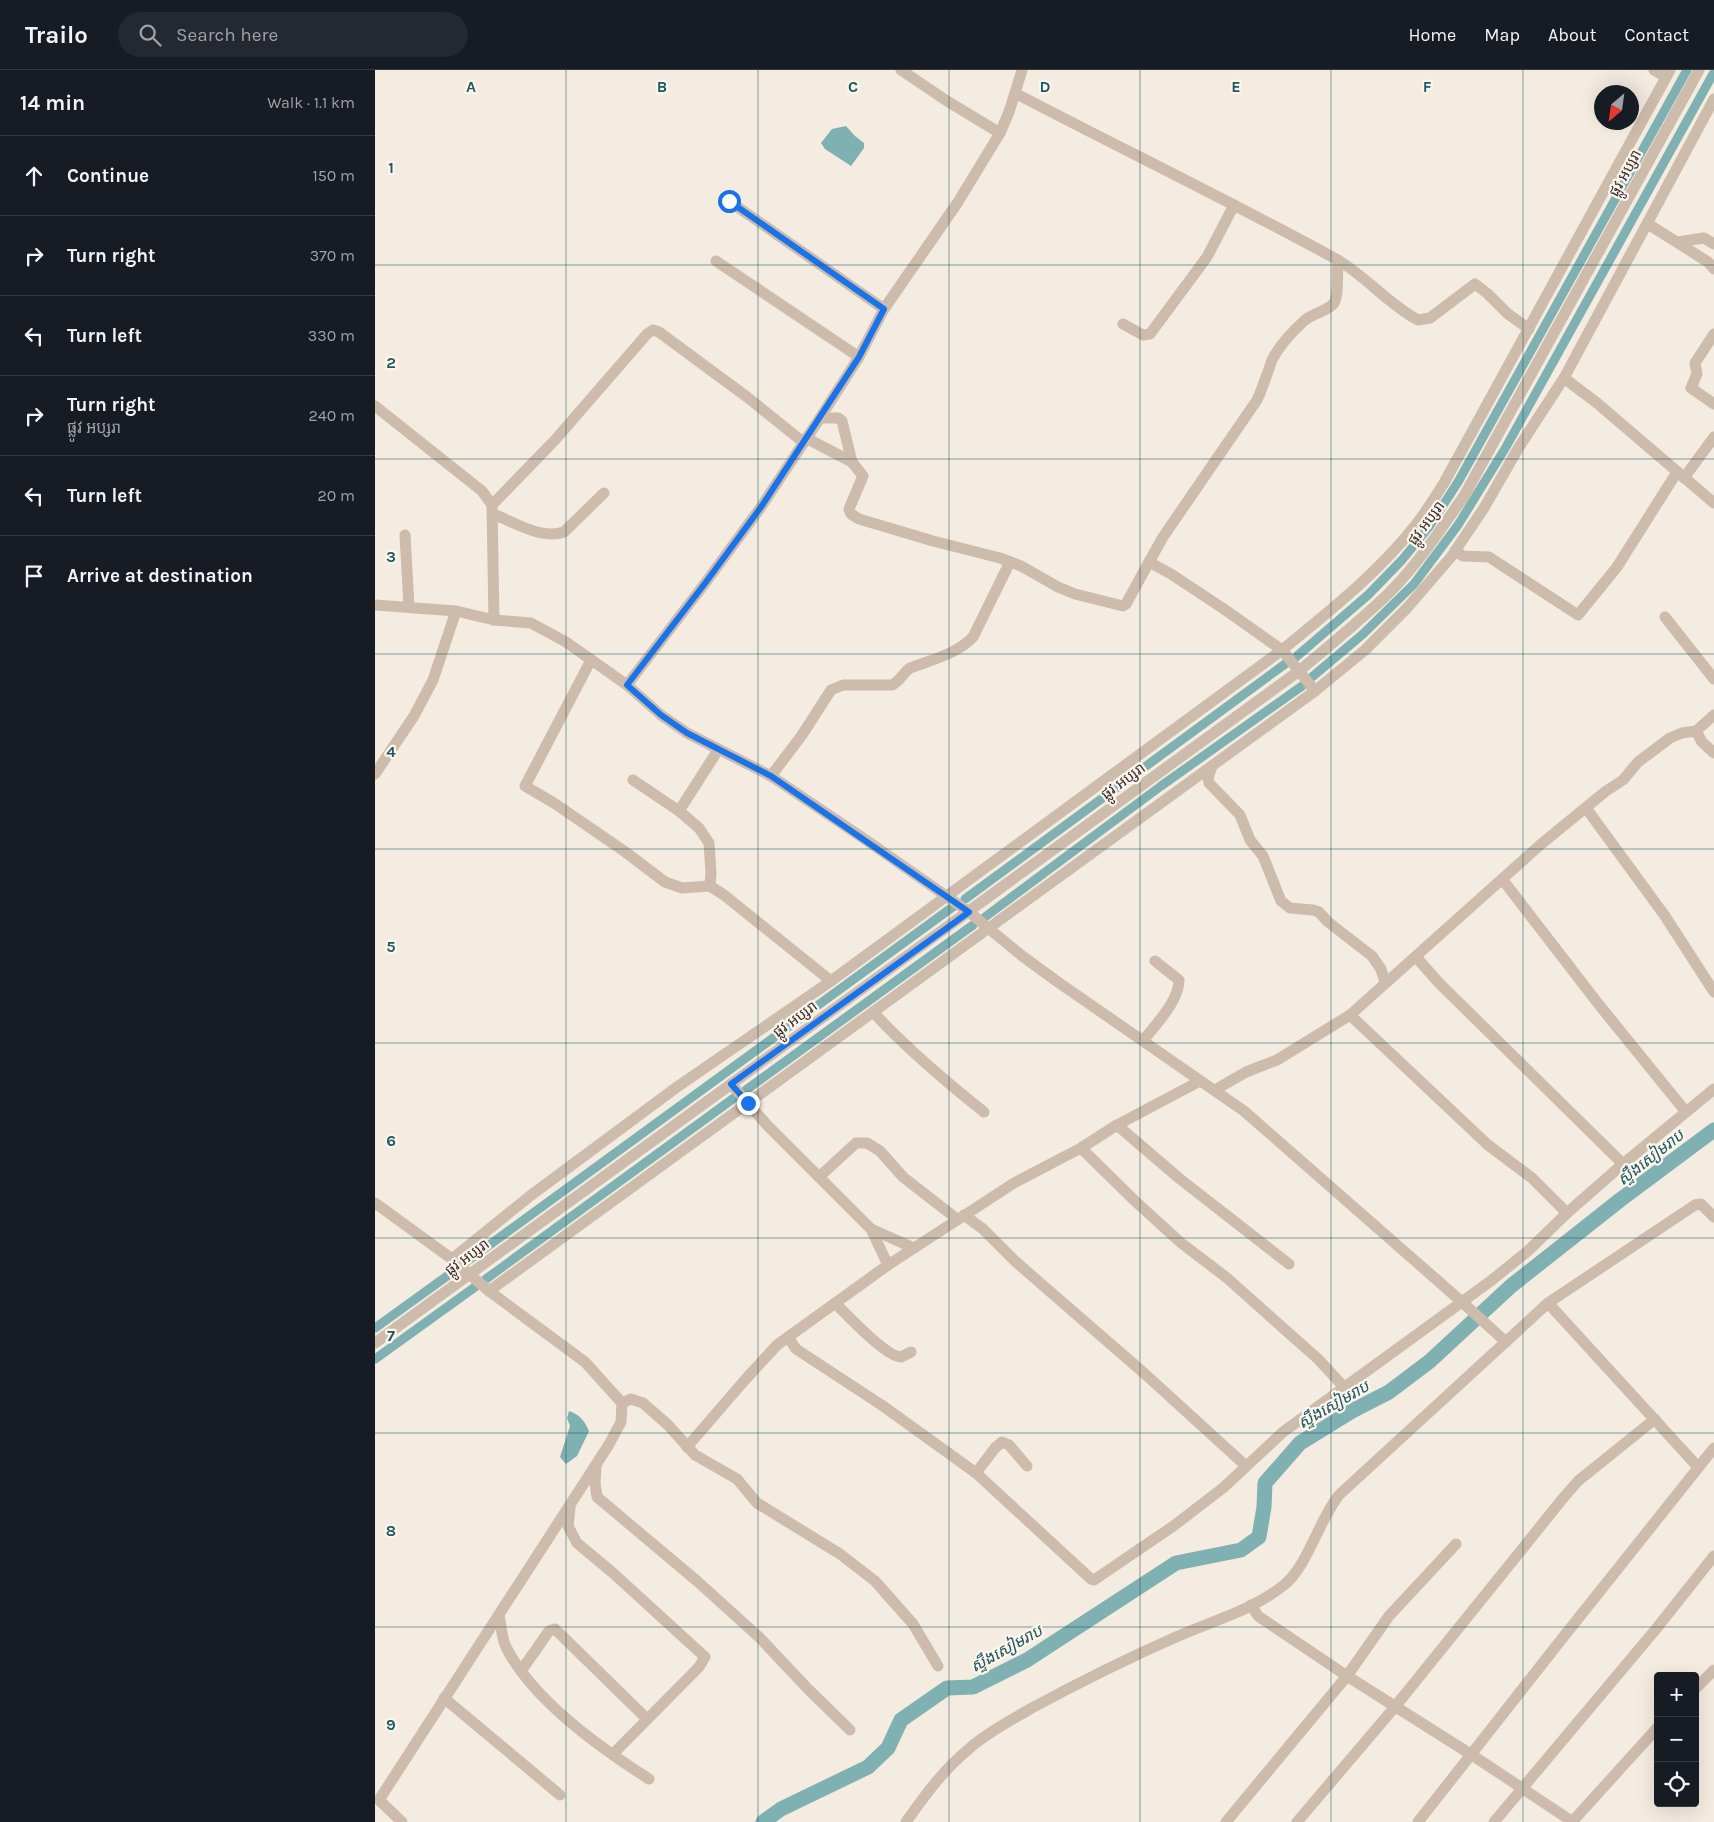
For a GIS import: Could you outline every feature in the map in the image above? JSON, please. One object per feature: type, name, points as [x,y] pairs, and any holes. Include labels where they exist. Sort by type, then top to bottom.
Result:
[{"type":"street","points":[[901,70],[921,85],[999,132]]},
{"type":"street","points":[[627,685],[761,507],[820,418],[859,357],[884,309],[958,202],[999,132],[1009,112],[1022,70]]},
{"type":"street","points":[[452,1259],[530,1196],[677,1088],[831,982],[1282,650],[1331,610],[1369,575],[1413,528],[1444,483],[1668,73],[1654,70]]},
{"type":"street","name":"ផ្លូវ អប្សរា","points":[[375,1343],[1299,671],[1390,592],[1432,542],[1464,496],[1699,70]]},
{"type":"street","points":[[1015,92],[1338,260],[1418,320],[1430,318],[1475,284],[1507,314],[1529,329]]},
{"type":"street","points":[[489,1291],[1315,691],[1365,650],[1407,608],[1455,551],[1485,508],[1519,447],[1564,378],[1714,100]]},
{"type":"street","points":[[729,201],[884,309]]},
{"type":"street","points":[[1123,324],[1143,335],[1150,334],[1207,257],[1234,205]]},
{"type":"street","points":[[1647,224],[1708,262],[1714,269]]},
{"type":"street","points":[[1677,242],[1704,238],[1714,244]]},
{"type":"street","points":[[820,418],[838,418],[842,421],[852,462],[863,476],[849,505],[849,512],[854,517],[871,524],[1010,562],[1075,594],[1123,606],[1127,604],[1163,537],[1257,400],[1279,348],[1304,321],[1333,304],[1336,298],[1338,260]]},
{"type":"street","points":[[716,261],[859,357]]},
{"type":"street","points":[[493,509],[647,334],[653,330],[659,332],[805,440],[852,462]]},
{"type":"street","points":[[1714,334],[1695,363],[1697,374],[1691,388],[1714,404]]},
{"type":"street","points":[[1564,378],[1597,403],[1714,503]]},
{"type":"street","points":[[375,406],[482,491],[493,509],[494,620]]},
{"type":"street","points":[[1455,551],[1463,556],[1489,557],[1578,615],[1621,561],[1681,475],[1714,437]]},
{"type":"street","points":[[493,509],[543,534],[556,535],[564,532],[604,493]]},
{"type":"street","points":[[405,535],[409,607]]},
{"type":"street","points":[[771,776],[802,735],[831,690],[843,685],[892,685],[896,683],[905,671],[956,650],[968,642],[973,637],[1010,562]]},
{"type":"street","points":[[1149,562],[1217,604],[1282,650],[1315,691]]},
{"type":"street","points":[[375,605],[456,612],[494,620],[531,623],[554,635],[627,685],[661,715],[687,733],[771,776],[969,912],[988,929],[1055,980],[1244,1111],[1502,1338]]},
{"type":"street","points":[[375,774],[414,716],[433,680],[456,612]]},
{"type":"street","points":[[1665,618],[1714,679]]},
{"type":"street","points":[[591,660],[525,786],[554,803],[665,882],[682,888],[709,886],[831,982]]},
{"type":"street","points":[[1215,1090],[1246,1072],[1277,1060],[1350,1016],[1540,845],[1606,791],[1623,780],[1638,762],[1665,742],[1682,733],[1695,731],[1714,715]]},
{"type":"street","points":[[1695,731],[1702,742],[1714,753]]},
{"type":"street","points":[[679,811],[718,750]]},
{"type":"street","points":[[1212,766],[1208,778],[1210,785],[1240,815],[1250,840],[1263,856],[1281,901],[1290,908],[1319,912],[1328,922],[1372,956],[1381,969],[1385,983]]},
{"type":"street","points":[[633,780],[679,811],[699,828],[709,843],[711,873],[709,886]]},
{"type":"street","points":[[1586,808],[1665,916],[1714,992]]},
{"type":"street","points":[[1502,880],[1600,1006],[1686,1112]]},
{"type":"street","points":[[1416,957],[1439,983],[1623,1164]]},
{"type":"street","points":[[1143,1041],[1177,996],[1179,987],[1179,980],[1155,960]]},
{"type":"street","points":[[873,1012],[921,1060],[984,1112]]},
{"type":"street","points":[[1350,1016],[1487,1145],[1532,1178],[1567,1214]]},
{"type":"street","points":[[687,1447],[777,1345],[888,1265],[1014,1183],[1081,1148],[1117,1125],[1200,1081]]},
{"type":"street","points":[[731,1084],[767,1125],[871,1229],[888,1265]]},
{"type":"street","points":[[788,1337],[796,1349],[883,1406],[976,1473],[1094,1580],[1172,1527],[1223,1488],[1283,1432],[1344,1387],[1465,1304],[1529,1250],[1623,1164],[1714,1089]]},
{"type":"street","points":[[1117,1125],[1174,1174],[1289,1264]]},
{"type":"street","points":[[819,1177],[856,1143],[867,1143],[880,1152],[903,1177],[961,1217],[983,1229],[1016,1262],[1145,1374],[1246,1466]]},
{"type":"street","points":[[1081,1148],[1180,1242],[1227,1278],[1317,1359],[1344,1387]]},
{"type":"street","points":[[375,1203],[452,1259],[489,1291],[585,1362],[623,1403],[621,1422],[597,1464],[571,1501],[499,1616],[379,1800],[403,1822]]},
{"type":"street","points":[[906,1822],[942,1774],[982,1738],[1053,1696],[1118,1662],[1251,1605],[1275,1592],[1290,1580],[1325,1516],[1339,1495],[1502,1338],[1548,1303],[1695,1205],[1701,1204],[1714,1217]]},
{"type":"street","points":[[871,1229],[914,1248]]},
{"type":"street","points":[[835,1303],[893,1355],[901,1357],[911,1352]]},
{"type":"street","points":[[1548,1303],[1698,1467]]},
{"type":"street","points":[[623,1403],[631,1400],[643,1402],[668,1425],[687,1447],[706,1462],[740,1481],[757,1503],[840,1554],[879,1585],[913,1624],[938,1666]]},
{"type":"street","points":[[1297,1822],[1395,1708],[1578,1481],[1655,1419]]},
{"type":"street","points":[[976,1473],[995,1448],[1002,1442],[1009,1445],[1027,1466]]},
{"type":"street","points":[[1418,1822],[1714,1448]]},
{"type":"street","points":[[597,1464],[595,1483],[597,1497],[697,1580],[760,1638],[850,1730]]},
{"type":"street","points":[[571,1501],[567,1526],[573,1539],[705,1656],[699,1667],[613,1754]]},
{"type":"street","points":[[1226,1822],[1347,1676],[1389,1616],[1456,1544]]},
{"type":"street","points":[[1494,1822],[1656,1629],[1714,1556]]},
{"type":"street","points":[[1251,1605],[1258,1616],[1347,1676],[1573,1822],[1654,1731]]},
{"type":"street","points":[[499,1616],[502,1638],[506,1648],[521,1671],[549,1701],[586,1735],[649,1779]]},
{"type":"street","points":[[521,1671],[549,1631],[555,1629],[647,1719]]},
{"type":"street","points":[[1699,1685],[1714,1670]]},
{"type":"street","points":[[444,1698],[560,1795]]},
{"type":"water","points":[[846,126],[864,143],[864,148],[851,166],[825,149],[821,143],[832,129]]},
{"type":"water","points":[[569,1411],[581,1418],[589,1431],[577,1456],[566,1464],[560,1457],[570,1426],[567,1418]]},
{"type":"waterway","points":[[1296,657],[1368,595],[1402,560],[1429,527],[1458,482],[1687,70]]},
{"type":"waterway","points":[[1312,677],[1363,634],[1414,584],[1458,525],[1506,447],[1713,74]]},
{"type":"waterway","points":[[965,899],[1285,664]]},
{"type":"waterway","points":[[985,917],[1161,786],[1302,686]]},
{"type":"waterway","points":[[466,1262],[954,906]]},
{"type":"waterway","points":[[746,1090],[973,925]]},
{"type":"waterway","points":[[486,1279],[734,1098]]},
{"type":"waterway","name":"ស្ទឹងសៀមរាប","points":[[763,1822],[781,1809],[868,1767],[888,1748],[901,1720],[947,1688],[973,1687],[1027,1660],[1176,1563],[1241,1550],[1259,1537],[1264,1507],[1265,1483],[1300,1443],[1352,1411],[1389,1392],[1430,1361],[1511,1286],[1620,1200],[1714,1130]]},
{"type":"waterway","points":[[375,1328],[454,1271]]},
{"type":"waterway","points":[[375,1359],[475,1287]]},
{"type":"route","points":[[729,201],[884,309],[859,357],[761,507],[627,685],[661,715],[687,733],[771,776],[969,912],[731,1084],[748,1103]]}]
